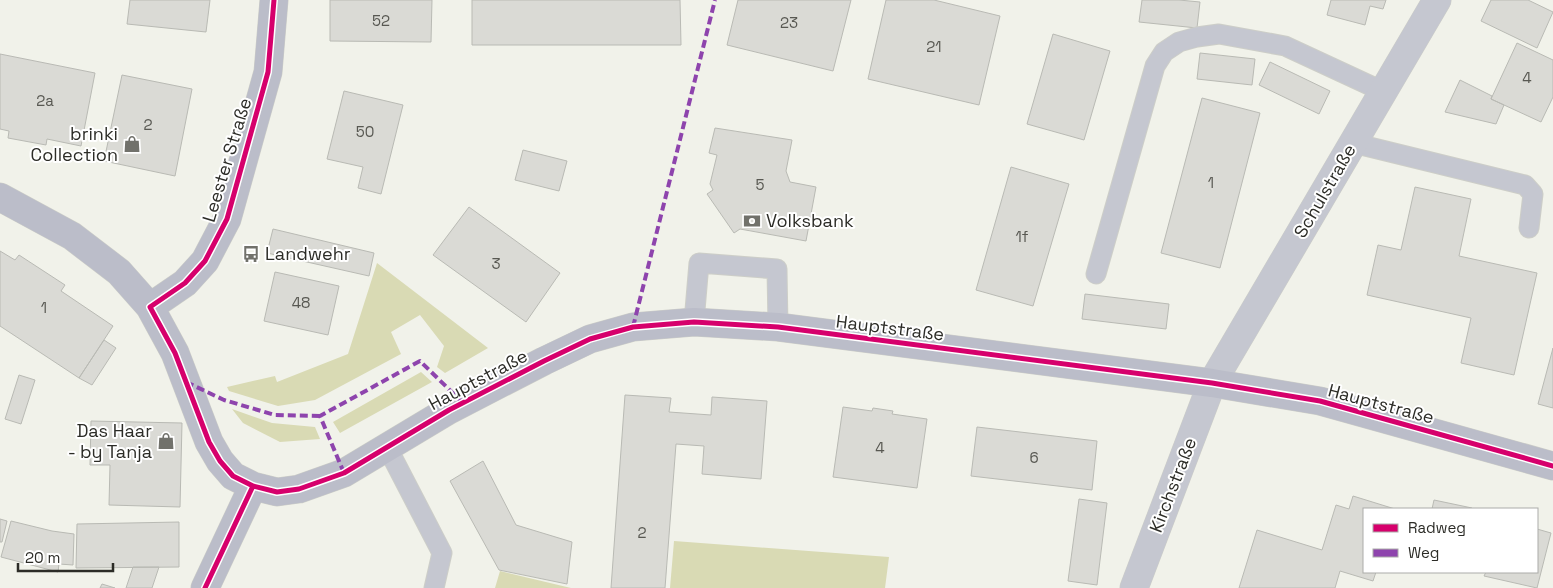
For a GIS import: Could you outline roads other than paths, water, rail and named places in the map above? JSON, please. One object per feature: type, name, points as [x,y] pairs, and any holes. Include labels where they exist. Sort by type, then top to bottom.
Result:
[{"type":"main road","name":"Leester Straße","points":[[150,307],[185,283],[205,261],[227,219],[268,72],[274,0]]},
{"type":"main road","points":[[0,198],[72,236],[119,272],[150,307],[175,353],[209,442],[220,461],[233,476],[252,486],[205,588]]},
{"type":"main road","name":"Hauptstraße","points":[[252,486],[278,492],[299,489],[344,473],[449,410],[590,339],[633,327],[694,322],[778,327],[1212,383],[1320,401],[1553,466]]},
{"type":"street","name":"Schulstraße","points":[[1212,383],[1437,0]]},
{"type":"street","name":"Kirchstraße","points":[[1134,588],[1212,383]]},
{"type":"lane","points":[[1096,274],[1155,66],[1164,52],[1179,42],[1219,34],[1285,46],[1382,92]]},
{"type":"lane","points":[[1353,143],[1525,185],[1533,194],[1529,228]]},
{"type":"lane","points":[[694,322],[699,263],[777,269],[778,327]]},
{"type":"lane","points":[[387,447],[442,553],[434,588]]},
{"type":"place","name":"brinki Collection","points":[[132,144]]},
{"type":"place","name":"Volksbank","points":[[752,221]]},
{"type":"place","name":"Landwehr","points":[[251,254]]},
{"type":"place","name":"Das Haar - by Tanja","points":[[166,441]]}]
